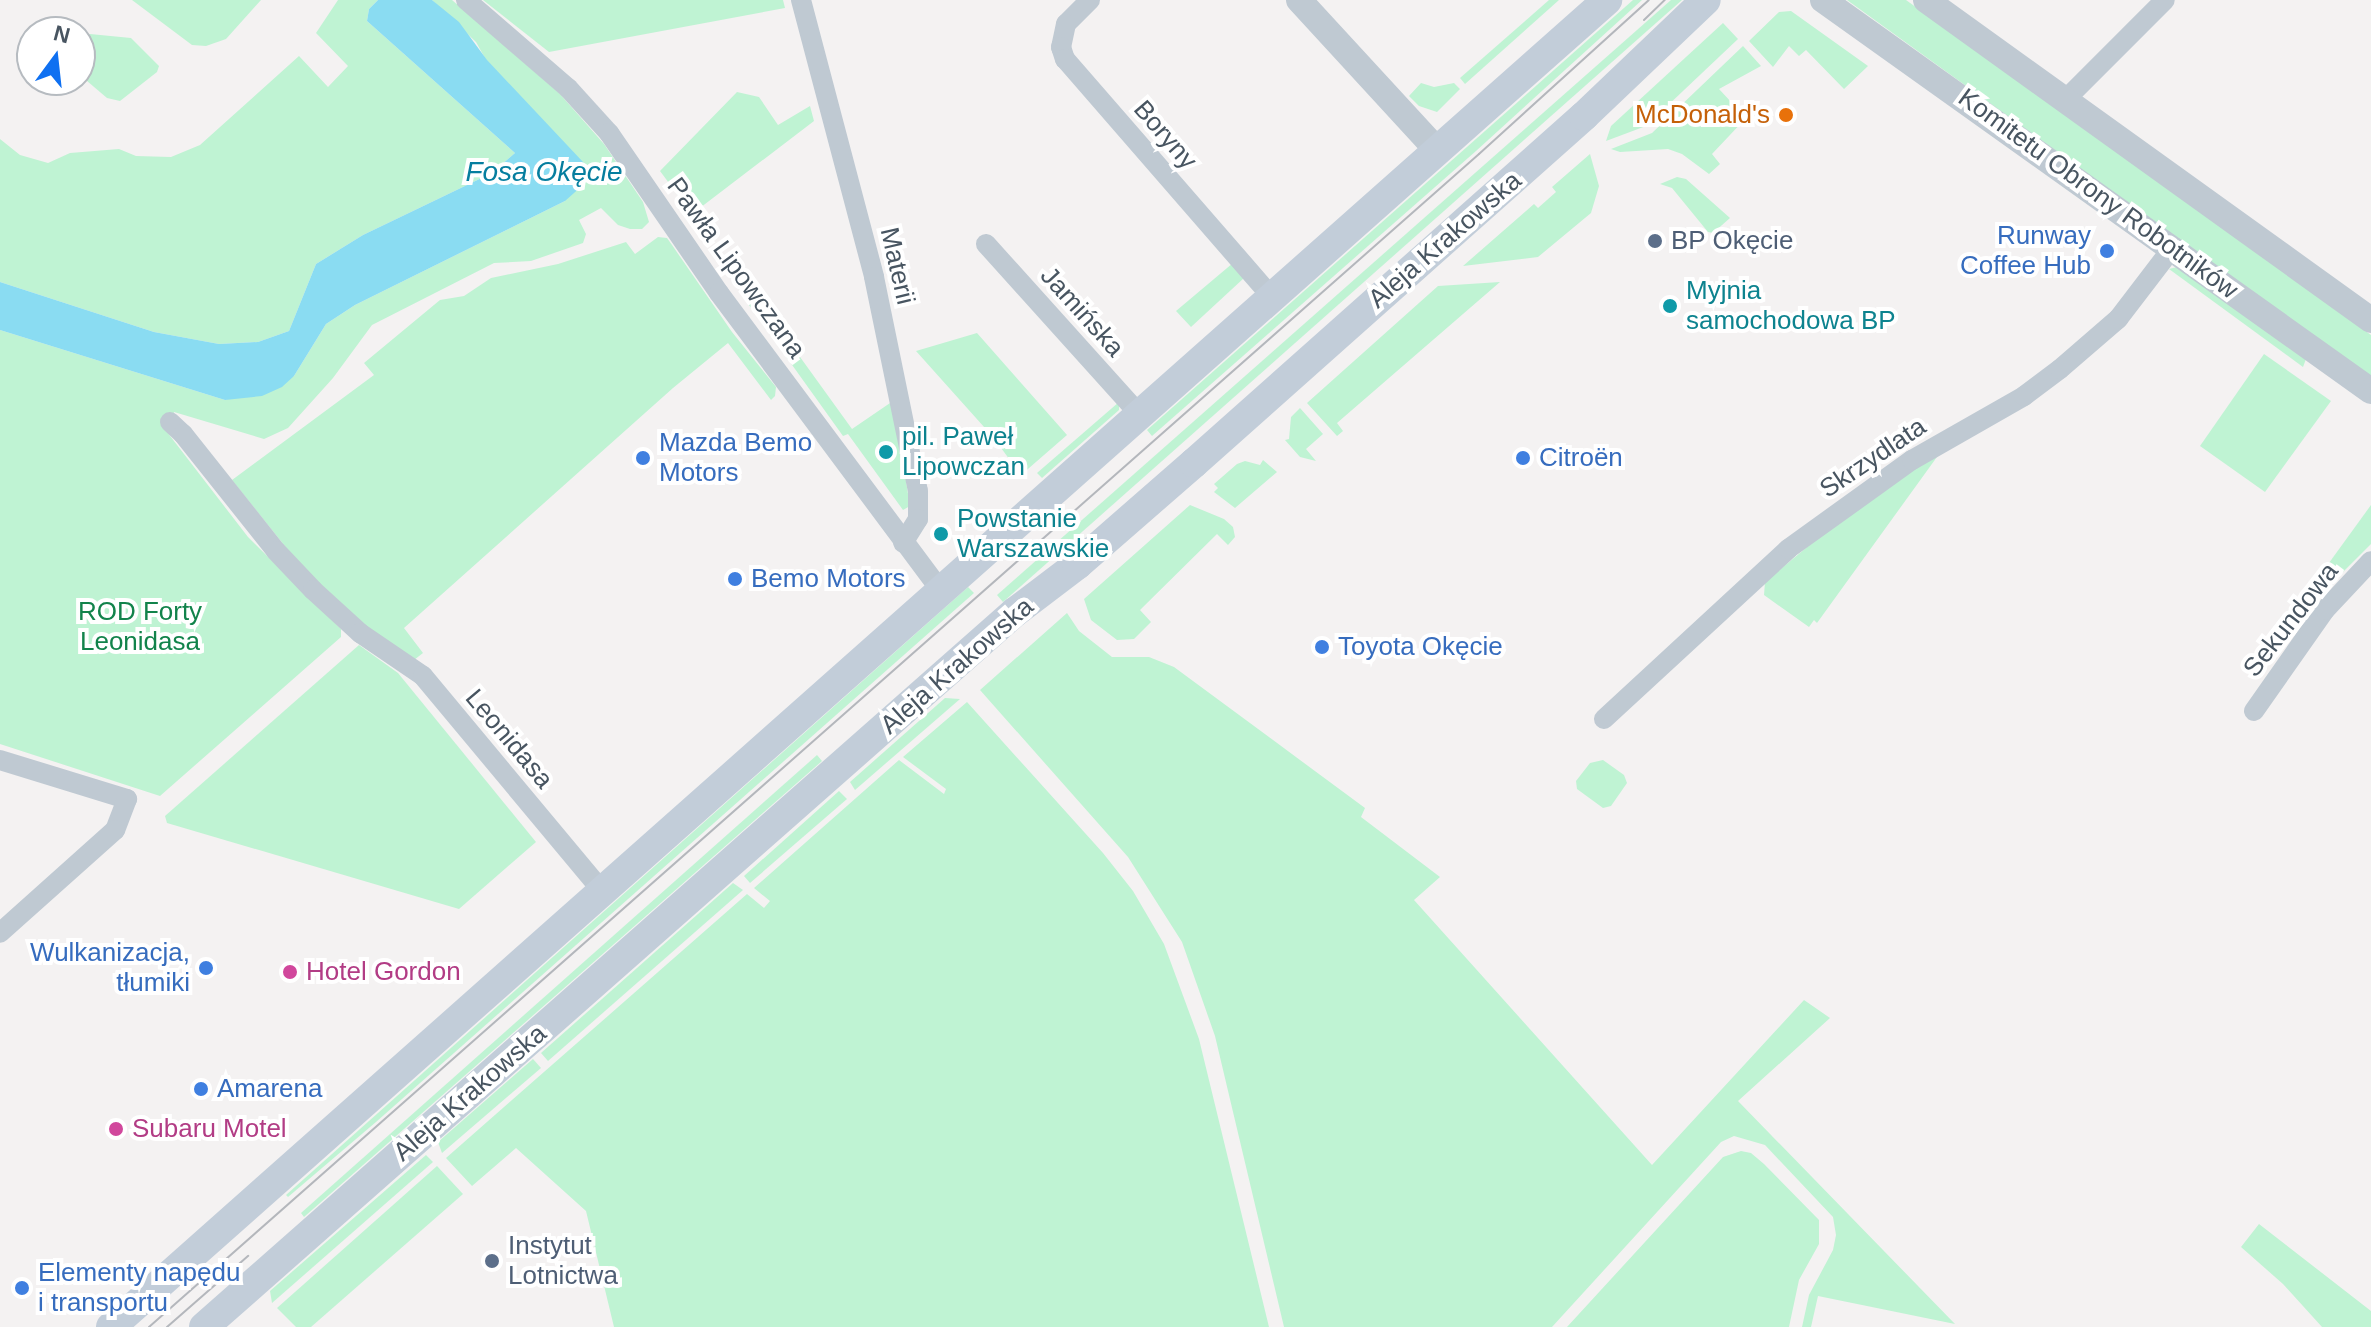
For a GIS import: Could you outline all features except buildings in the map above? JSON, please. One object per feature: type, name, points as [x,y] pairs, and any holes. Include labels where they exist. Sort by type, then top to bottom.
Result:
[{"type":"main road","points":[[111,1327],[604,893],[940,590],[1607,0]]},
{"type":"main road","name":"Aleja Krakowska","points":[[204,1327],[1015,612],[1077,565],[1194,463],[1584,116],[1706,0]]},
{"type":"street","name":"Pawła Lipowczana","points":[[466,0],[568,88],[609,133],[673,229],[940,590]]},
{"type":"street","name":"Materii","points":[[801,0],[874,277],[918,491],[918,519],[903,543]]},
{"type":"street","name":"Boryny","points":[[1090,0],[1066,24],[1061,47],[1065,59],[1273,298]]},
{"type":"street","points":[[1299,0],[1438,151]]},
{"type":"street","name":"Komitetu Obrony Robotników","points":[[1823,0],[2371,391]]},
{"type":"street","points":[[1926,0],[2371,320]]},
{"type":"street","points":[[2065,100],[2165,0]]},
{"type":"street","name":"Jamińska","points":[[986,244],[1140,415]]},
{"type":"street","name":"Skrzydlata","points":[[1604,719],[1788,549],[1912,460],[2024,396],[2060,369],[2118,319],[2173,247]]},
{"type":"street","name":"Leonidasa","points":[[170,422],[276,551],[360,633],[423,676],[604,893]]},
{"type":"street","name":"Sekundowa","points":[[2254,711],[2325,610],[2371,561]]},
{"type":"street","points":[[0,760],[127,799],[125,812],[115,830],[0,933]]},
{"type":"green space","points":[[132,0],[261,0],[226,39],[206,46],[192,45]]},
{"type":"green space","points":[[338,0],[378,0],[369,9],[367,21],[515,153],[492,173],[363,235],[316,264],[289,331],[258,342],[219,344],[154,332],[0,282],[0,139],[20,155],[48,163],[70,153],[119,149],[136,156],[171,157],[200,145],[299,56],[328,87],[348,66],[316,33]]},
{"type":"green space","name":"ROD Forty Leonidasa","points":[[432,0],[452,0],[559,93],[604,144],[643,202],[649,222],[642,229],[630,229],[618,225],[601,208],[579,220],[586,234],[583,243],[531,261],[494,263],[372,325],[333,378],[288,428],[264,439],[174,412],[167,432],[248,537],[341,629],[341,637],[160,796],[0,744],[0,330],[225,400],[294,376],[326,324],[355,305],[565,201],[476,42]]},
{"type":"green space","points":[[483,0],[783,0],[785,8],[549,52]]},
{"type":"green space","points":[[1549,0],[1559,0],[1465,84],[1460,78]]},
{"type":"green space","points":[[1633,0],[1642,0],[1476,151],[1152,436],[1147,430]]},
{"type":"green space","points":[[1671,0],[1682,0],[1003,602],[997,595]]},
{"type":"green space","points":[[1847,0],[1906,0],[2371,335],[2371,378]]},
{"type":"green space","points":[[1791,11],[1868,66],[1844,89],[1806,50],[1799,56],[1789,46],[1773,67],[1749,41],[1779,12]]},
{"type":"green space","points":[[1723,23],[1738,39],[1646,126],[1606,141],[1611,126]]},
{"type":"green space","points":[[96,35],[131,38],[159,66],[157,72],[120,101],[107,98],[96,89]]},
{"type":"green space","points":[[1743,46],[1761,66],[1719,89],[1746,118],[1712,154],[1720,164],[1709,174],[1682,154],[1668,149],[1620,152],[1611,149],[1652,133]]},
{"type":"green space","points":[[1421,83],[1434,87],[1454,83],[1460,89],[1437,112],[1419,106],[1409,96]]},
{"type":"green space","points":[[737,92],[759,97],[778,125],[810,106],[814,121],[692,214],[660,171]]},
{"type":"green space","points":[[1590,154],[1599,186],[1591,213],[1538,257],[1463,266],[1534,204],[1538,208],[1556,192],[1552,187]]},
{"type":"green space","points":[[1677,177],[1686,179],[1730,218],[1713,233],[1708,232],[1672,188],[1660,184]]},
{"type":"green space","points":[[658,237],[667,238],[732,332],[776,387],[775,396],[771,400],[728,343],[673,388],[404,628],[423,653],[414,660],[346,612],[292,555],[232,480],[374,375],[364,363],[440,300],[464,296],[491,278],[558,264],[626,242],[635,254]]},
{"type":"green space","points":[[1233,263],[1244,278],[1191,327],[1176,311]]},
{"type":"green space","points":[[2177,267],[2306,359],[2303,367],[2169,269]]},
{"type":"green space","points":[[1500,282],[1337,423],[1343,431],[1337,436],[1307,403],[1438,286]]},
{"type":"green space","points":[[750,294],[756,302],[759,300],[852,429],[893,401],[910,506],[903,510],[848,434],[843,436],[744,298]]},
{"type":"green space","points":[[977,333],[1067,435],[1021,475],[993,437],[916,351]]},
{"type":"green space","points":[[2264,354],[2331,401],[2265,492],[2200,446]]},
{"type":"green space","points":[[1119,402],[1119,410],[1042,478],[1037,473]]},
{"type":"green space","points":[[1300,408],[1323,434],[1306,449],[1316,461],[1300,457],[1285,440],[1289,439],[1291,417]]},
{"type":"green space","points":[[1942,450],[1817,623],[1814,620],[1809,627],[1764,595],[1765,582],[1830,528]]},
{"type":"green space","points":[[1263,460],[1277,472],[1235,508],[1214,492],[1218,488],[1214,484],[1237,464],[1245,461],[1260,465]]},
{"type":"green space","points":[[1190,505],[1224,519],[1233,527],[1235,537],[1228,545],[1217,534],[1140,610],[1151,622],[1134,639],[1117,640],[1091,620],[1084,599]]},
{"type":"green space","points":[[2371,505],[2371,544],[2332,583],[2313,585]]},
{"type":"green space","points":[[968,587],[974,593],[376,1122],[288,1197],[286,1195]]},
{"type":"green space","points":[[1067,613],[1079,631],[1112,657],[1149,657],[1174,667],[1365,808],[1361,817],[1440,877],[1414,900],[1652,1165],[1804,1000],[1830,1018],[1738,1101],[1955,1324],[1818,1296],[1811,1327],[1802,1327],[1809,1295],[1833,1250],[1836,1235],[1833,1217],[1765,1145],[1734,1136],[1721,1142],[1552,1327],[1284,1327],[1215,1036],[1182,942],[1128,857],[980,690]]},
{"type":"green space","points":[[359,645],[398,673],[536,842],[459,909],[167,823],[165,816]]},
{"type":"green space","points":[[945,698],[960,699],[855,790],[850,782]]},
{"type":"green space","points":[[967,702],[1103,853],[1133,891],[1164,944],[1199,1039],[1269,1327],[614,1327],[586,1211],[516,1148],[472,1186],[446,1158],[747,894],[764,908],[770,901],[754,888],[899,760],[944,794],[946,789],[903,757]]},
{"type":"green space","points":[[817,755],[822,761],[304,1217],[301,1213]]},
{"type":"green space","points":[[1603,760],[1624,775],[1627,783],[1611,806],[1603,808],[1577,789],[1576,781],[1590,763]]},
{"type":"green space","points":[[839,791],[847,799],[750,883],[744,876]]},
{"type":"green space","points":[[733,883],[743,890],[548,1061],[541,1053]]},
{"type":"green space","points":[[533,1059],[541,1068],[442,1153],[438,1142]]},
{"type":"green space","points":[[1741,1151],[1751,1153],[1764,1164],[1819,1220],[1819,1244],[1799,1280],[1789,1327],[1567,1327],[1723,1157]]},
{"type":"green space","points":[[426,1155],[433,1162],[272,1303],[270,1291]]},
{"type":"green space","points":[[437,1166],[463,1194],[311,1327],[296,1327],[277,1308]]},
{"type":"green space","points":[[2259,1224],[2371,1311],[2371,1327],[2322,1327],[2283,1284],[2241,1247]]},
{"type":"water","name":"Fosa Okęcie","points":[[378,0],[432,0],[459,22],[487,60],[583,162],[586,174],[583,185],[565,201],[355,305],[326,324],[294,376],[282,387],[262,396],[225,400],[0,330],[0,282],[154,332],[219,344],[258,342],[289,331],[316,264],[363,235],[492,173],[515,153],[367,21],[369,9]]},
{"type":"tram line","points":[[149,1327],[1479,154],[1649,0]]},
{"type":"tram line","points":[[1644,20],[1665,0]]},
{"type":"tram line","points":[[167,1327],[248,1256]]},
{"type":"place","name":"McDonald's","points":[[1786,115]]},
{"type":"place","name":"BP Okęcie","points":[[1655,241]]},
{"type":"place","name":"Runway Coffee Hub","points":[[2107,251]]},
{"type":"place","name":"Myjnia samochodowa BP","points":[[1670,306]]},
{"type":"place","name":"pil. Paweł Lipowczan","points":[[886,452]]},
{"type":"place","name":"Mazda Bemo Motors","points":[[643,458]]},
{"type":"place","name":"Citroën","points":[[1523,458]]},
{"type":"place","name":"Powstanie Warszawskie","points":[[941,534]]},
{"type":"place","name":"Bemo Motors","points":[[735,579]]},
{"type":"place","name":"Toyota Okęcie","points":[[1322,647]]},
{"type":"place","name":"Wulkanizacja, tłumiki","points":[[206,968]]},
{"type":"place","name":"Hotel Gordon","points":[[290,972]]},
{"type":"place","name":"Amarena","points":[[201,1089]]},
{"type":"place","name":"Subaru Motel","points":[[116,1129]]},
{"type":"place","name":"Instytut Lotnictwa","points":[[492,1261]]},
{"type":"place","name":"Elementy napędu i transportu","points":[[22,1288]]}]
